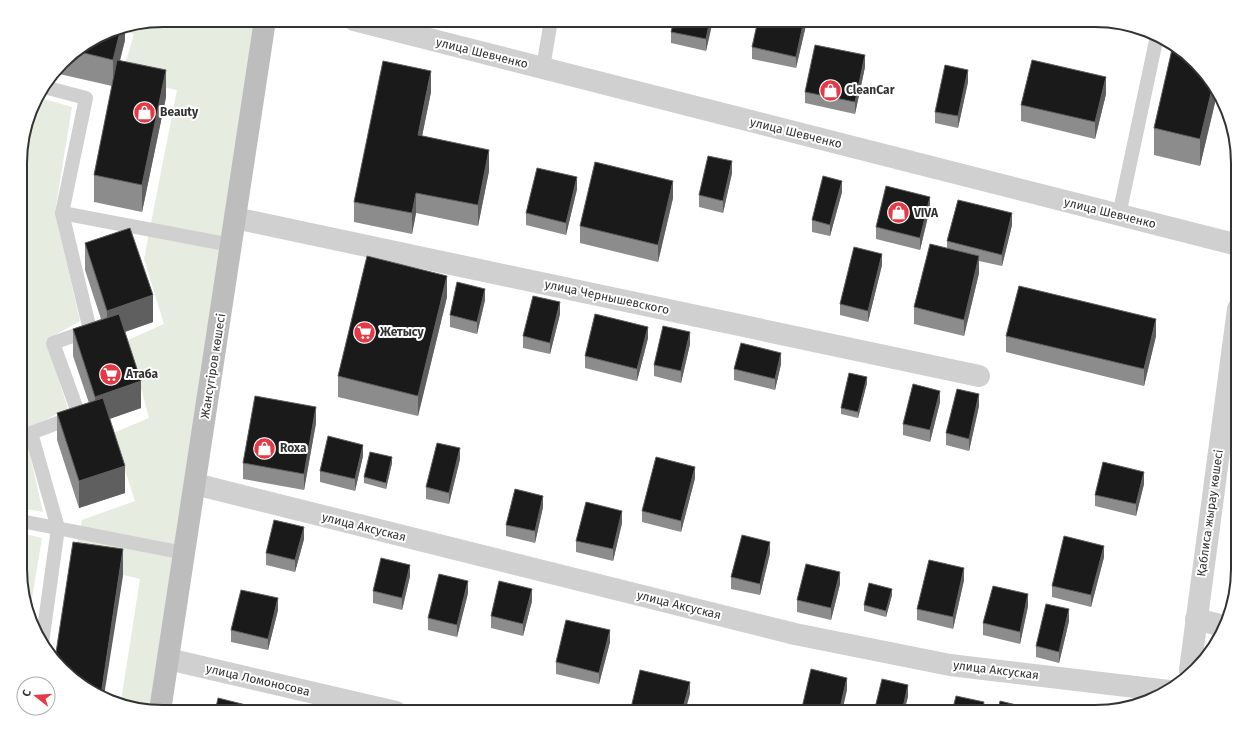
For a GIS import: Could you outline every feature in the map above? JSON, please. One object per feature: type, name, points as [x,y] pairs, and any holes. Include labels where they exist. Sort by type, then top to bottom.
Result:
[{"type":"main road","name":"Жансүгіров көшесі","points":[[161,705],[264,27]]},
{"type":"street","name":"улица Шевченко","points":[[382,27],[1231,243]]},
{"type":"street","name":"улица Чернышевского","points":[[235,218],[979,376]]},
{"type":"street","name":"Қаблиса жырау көшесі","points":[[1191,665],[1231,361]]},
{"type":"street","name":"улица Аксуская","points":[[195,484],[795,634],[950,665],[1157,690]]},
{"type":"street","points":[[1196,619],[1219,625]]},
{"type":"street","name":"улица Ломоносова","points":[[168,659],[366,705]]},
{"type":"lane","points":[[543,68],[550,27]]},
{"type":"lane","points":[[1119,215],[1156,41]]},
{"type":"lane","points":[[43,633],[58,528],[31,433],[79,415],[53,343],[90,330],[62,213],[86,98],[49,88]]},
{"type":"lane","points":[[62,213],[231,245]]},
{"type":"lane","points":[[27,522],[184,553]]},
{"type":"shaded area","points":[[163,27],[255,27],[153,704],[121,698],[140,579],[72,563],[82,520],[135,501],[113,433],[149,418],[128,340],[164,324],[144,259],[177,90],[121,78],[134,34],[127,32],[145,28]]},
{"type":"shaded area","points":[[43,99],[72,107],[55,212],[80,321],[46,340],[68,409],[27,429],[27,163],[28,145],[34,119]]},
{"type":"shaded area","points":[[27,443],[43,512],[27,509]]},
{"type":"shaded area","points":[[27,534],[42,538],[31,602],[28,587]]},
{"type":"building","points":[[672,27],[709,27],[706,39],[671,32]]},
{"type":"building","points":[[756,27],[802,27],[796,57],[752,47]]},
{"type":"building","points":[[119,35],[113,60],[83,53],[95,45]]},
{"type":"building","points":[[815,45],[865,55],[855,102],[805,92]]},
{"type":"building","points":[[1172,51],[1191,67],[1203,80],[1211,92],[1200,139],[1154,128]]},
{"type":"building","points":[[117,60],[166,70],[142,185],[94,175]]},
{"type":"building","points":[[1032,60],[1106,77],[1095,122],[1021,105]]},
{"type":"building","points":[[383,61],[431,71],[418,135],[489,150],[478,205],[416,193],[412,213],[354,202]]},
{"type":"building","points":[[945,65],[968,70],[958,116],[935,112]]},
{"type":"building","points":[[708,156],[732,161],[723,201],[699,195]]},
{"type":"building","points":[[595,162],[673,181],[658,245],[580,226]]},
{"type":"building","points":[[537,168],[577,177],[566,223],[526,213]]},
{"type":"building","points":[[823,176],[842,181],[830,225],[812,220]]},
{"type":"building","points":[[886,186],[930,197],[920,238],[876,227]]},
{"type":"building","points":[[958,200],[1012,213],[1002,255],[947,241]]},
{"type":"building","points":[[130,228],[153,295],[107,311],[85,243]]},
{"type":"building","points":[[930,244],[979,256],[964,320],[914,307]]},
{"type":"building","points":[[854,247],[882,254],[868,311],[840,304]]},
{"type":"building","points":[[367,256],[447,276],[418,396],[338,376]]},
{"type":"building","points":[[457,282],[485,289],[477,322],[450,315]]},
{"type":"building","points":[[1019,286],[1156,319],[1144,369],[1006,336]]},
{"type":"building","points":[[533,296],[560,302],[550,343],[523,336]]},
{"type":"building","points":[[119,314],[141,381],[95,397],[73,329]]},
{"type":"building","points":[[595,314],[648,327],[637,369],[585,356]]},
{"type":"building","points":[[663,326],[690,332],[681,371],[654,365]]},
{"type":"building","points":[[741,343],[781,353],[775,379],[734,369]]},
{"type":"building","points":[[849,373],[867,377],[858,412],[841,408]]},
{"type":"building","points":[[913,384],[940,391],[930,430],[903,424]]},
{"type":"building","points":[[957,389],[979,394],[969,439],[946,433]]},
{"type":"building","points":[[255,396],[316,407],[304,474],[243,463]]},
{"type":"building","points":[[103,398],[125,466],[79,481],[57,413]]},
{"type":"building","points":[[328,436],[363,445],[355,479],[320,471]]},
{"type":"building","points":[[437,443],[460,448],[449,493],[426,487]]},
{"type":"building","points":[[370,452],[392,457],[386,483],[364,477]]},
{"type":"building","points":[[656,457],[695,467],[681,521],[642,511]]},
{"type":"building","points":[[1103,462],[1144,472],[1136,504],[1095,495]]},
{"type":"building","points":[[515,489],[543,496],[535,531],[506,525]]},
{"type":"building","points":[[586,502],[622,511],[613,549],[576,541]]},
{"type":"building","points":[[274,520],[304,527],[295,560],[266,553]]},
{"type":"building","points":[[742,535],[770,542],[760,584],[731,577]]},
{"type":"building","points":[[1064,536],[1104,546],[1091,595],[1052,586]]},
{"type":"building","points":[[73,542],[123,549],[102,690],[87,682],[73,671],[56,653]]},
{"type":"building","points":[[381,558],[410,565],[402,598],[373,591]]},
{"type":"building","points":[[929,560],[964,568],[953,617],[917,609]]},
{"type":"building","points":[[806,564],[840,572],[831,608],[797,600]]},
{"type":"building","points":[[439,574],[468,581],[457,625],[428,618]]},
{"type":"building","points":[[499,581],[532,589],[523,624],[491,616]]},
{"type":"building","points":[[869,583],[892,589],[886,611],[864,605]]},
{"type":"building","points":[[993,586],[1028,594],[1020,632],[983,623]]},
{"type":"building","points":[[241,590],[278,598],[268,639],[231,630]]},
{"type":"building","points":[[1046,604],[1069,609],[1059,652],[1036,646]]},
{"type":"building","points":[[566,620],[610,630],[599,673],[556,662]]},
{"type":"building","points":[[811,669],[847,678],[841,705],[803,705]]},
{"type":"building","points":[[640,670],[690,682],[684,705],[632,705]]},
{"type":"building","points":[[882,679],[908,685],[904,705],[876,705]]},
{"type":"building","points":[[956,696],[984,702],[983,705],[954,705]]},
{"type":"building","points":[[218,698],[246,705],[216,705]]},
{"type":"building","points":[[1000,701],[1016,705],[999,705]]},
{"type":"place","name":"CleanCar","points":[[830,90]]},
{"type":"place","name":"Beauty","points":[[144,112]]},
{"type":"place","name":"VIVA","points":[[898,213]]},
{"type":"place","name":"Жетысу","points":[[365,332]]},
{"type":"place","name":"Атаба","points":[[111,374]]},
{"type":"place","name":"Roxa","points":[[265,448]]}]
